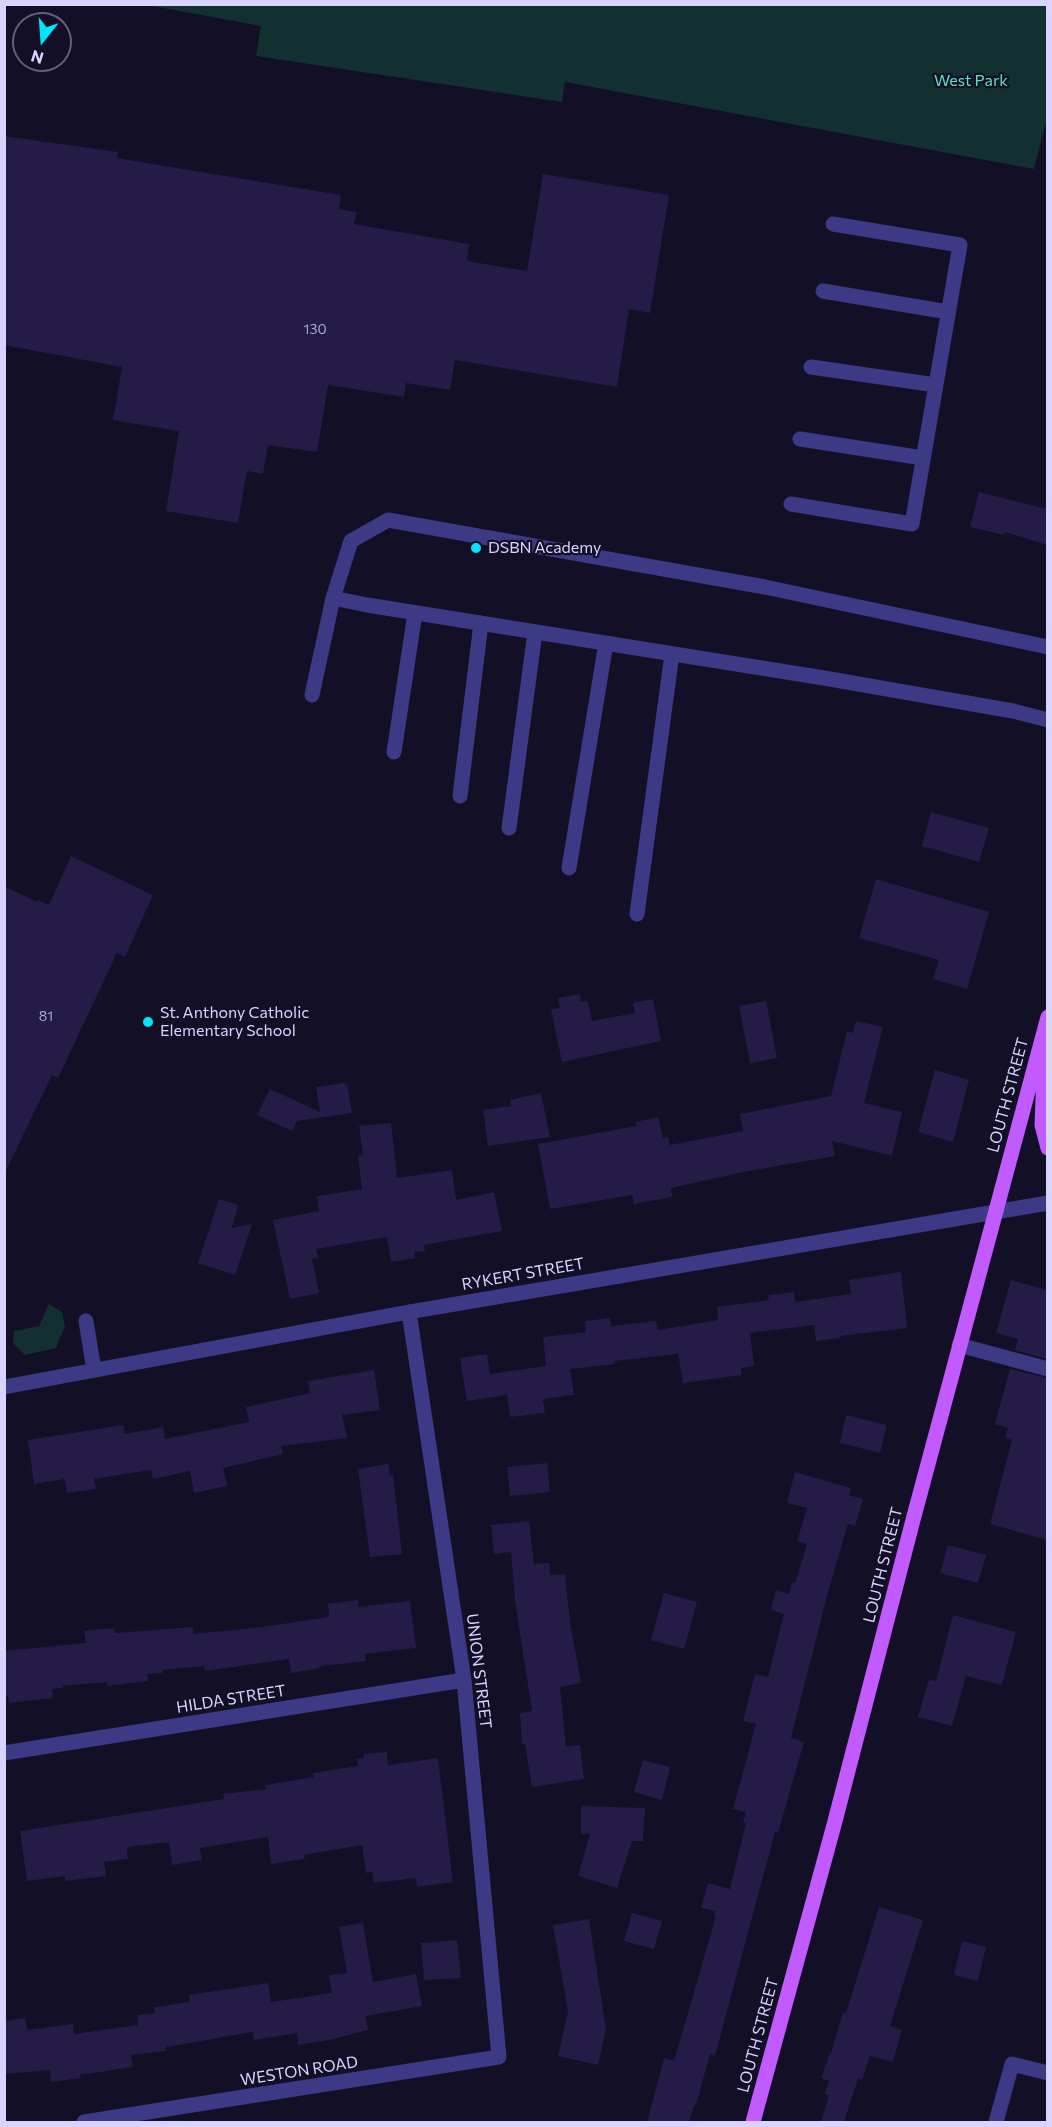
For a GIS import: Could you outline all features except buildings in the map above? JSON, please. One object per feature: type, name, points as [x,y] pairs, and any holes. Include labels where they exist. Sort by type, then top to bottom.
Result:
[{"type":"main road","points":[[1047,1018],[1042,1125],[1047,1148]]},
{"type":"main road","name":"LOUTH STREET","points":[[753,2122],[840,1803],[1047,1018]]},
{"type":"street","points":[[791,504],[912,524],[960,245],[833,224]]},
{"type":"street","points":[[823,291],[948,312]]},
{"type":"street","points":[[811,367],[936,385]]},
{"type":"street","points":[[800,439],[923,458]]},
{"type":"street","points":[[312,695],[333,598],[351,541],[388,520],[765,587],[1047,647]]},
{"type":"street","points":[[333,598],[1013,711],[1047,720]]},
{"type":"street","points":[[394,752],[415,613]]},
{"type":"street","points":[[460,796],[481,623]]},
{"type":"street","points":[[509,828],[536,632]]},
{"type":"street","points":[[569,868],[606,643]]},
{"type":"street","points":[[637,914],[672,654]]},
{"type":"street","name":"RYKERT STREET","points":[[5,1382],[94,1370],[410,1312],[1047,1203]]},
{"type":"street","name":"UNION STREET","points":[[410,1312],[464,1680],[497,2037]]},
{"type":"street","points":[[86,1321],[94,1370]]},
{"type":"street","points":[[959,1345],[1047,1369]]},
{"type":"street","name":"HILDA STREET","points":[[4,1753],[464,1680]]},
{"type":"street","name":"WESTON ROAD","points":[[84,2122],[499,2057],[497,2037]]},
{"type":"street","points":[[996,2122],[1012,2064],[1047,2073]]},
{"type":"green space","name":"West Park","points":[[147,5],[1047,5],[1047,117],[1034,169],[565,82],[562,102],[256,56],[261,26]]},
{"type":"green space","points":[[49,1304],[62,1312],[65,1326],[56,1348],[25,1355],[13,1343],[14,1331],[39,1326]]},
{"type":"place","name":"DSBN Academy","points":[[476,548]]},
{"type":"place","name":"St. Anthony Catholic Elementary School","points":[[148,1022]]}]
